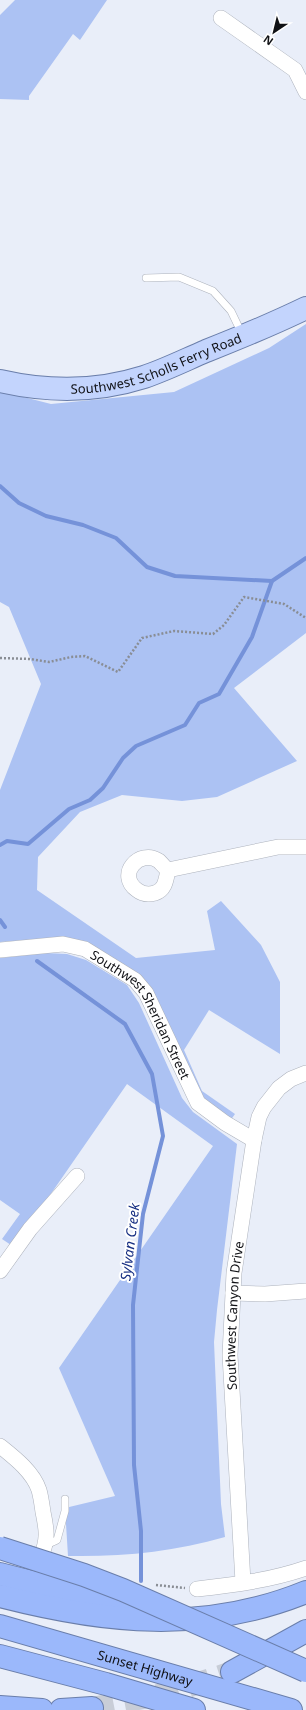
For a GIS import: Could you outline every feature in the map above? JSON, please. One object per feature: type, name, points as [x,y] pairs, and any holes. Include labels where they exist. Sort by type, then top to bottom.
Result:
[{"type":"highway","points":[[0,1548],[69,1570],[123,1590],[306,1671]]},
{"type":"highway","points":[[0,1574],[116,1601],[158,1605],[211,1617]]},
{"type":"highway","points":[[0,1596],[44,1607],[94,1616],[167,1621],[211,1617],[252,1610],[306,1592]]},
{"type":"highway","name":"Sunset Highway","points":[[0,1626],[291,1710]]},
{"type":"highway","points":[[232,1672],[306,1631]]},
{"type":"highway","points":[[0,1656],[106,1684],[194,1710]]},
{"type":"highway","points":[[0,1707],[42,1710]]},
{"type":"highway","points":[[60,1710],[92,1708]]},
{"type":"main road","name":"Southwest Scholls Ferry Road","points":[[0,381],[26,386],[57,389],[105,386],[145,376],[243,336],[306,308]]},
{"type":"street","points":[[221,18],[295,70],[306,92]]},
{"type":"street","points":[[168,870],[278,847],[306,847]]},
{"type":"street","name":"Southwest Sheridan Street","points":[[0,950],[63,944],[85,949],[136,980],[146,993],[198,1103],[224,1123],[254,1140]]},
{"type":"street","name":"Southwest Canyon Drive","points":[[243,1582],[230,1355],[234,1273],[254,1140],[259,1117],[279,1088],[291,1079],[306,1073]]},
{"type":"street","points":[[0,1270],[30,1229],[77,1176]]},
{"type":"street","points":[[233,1293],[265,1294],[306,1291]]},
{"type":"street","points":[[0,1446],[33,1478],[39,1490],[47,1532],[46,1545],[41,1557],[26,1552]]},
{"type":"street","points":[[197,1589],[286,1575],[306,1568]]},
{"type":"lane","points":[[146,278],[179,277],[213,291],[231,311],[243,336]]},
{"type":"lane","points":[[46,1545],[57,1540],[65,1511],[65,1498]]},
{"type":"path","points":[[0,658],[30,659],[49,662],[71,657],[85,656],[118,672],[142,638],[174,631],[213,634],[224,625],[244,597],[284,604],[306,618]]},
{"type":"shaded area","points":[[15,0],[107,0],[80,40],[73,34],[29,96],[29,100],[0,99],[0,15]]},
{"type":"shaded area","points":[[306,324],[306,633],[234,688],[297,761],[217,797],[182,801],[122,795],[80,812],[38,857],[37,890],[136,958],[215,950],[207,911],[221,901],[261,945],[280,982],[280,1054],[209,1010],[184,1050],[202,1091],[235,1114],[230,1121],[204,1101],[153,996],[55,938],[0,942],[0,790],[41,684],[9,607],[0,602],[0,391],[51,404],[174,392],[269,348]]},
{"type":"shaded area","points":[[46,953],[67,954],[86,960],[127,985],[139,1003],[182,1098],[193,1112],[237,1144],[214,1342],[221,1504],[225,1537],[167,1550],[108,1556],[68,1556],[65,1508],[115,1496],[59,1368],[213,1146],[127,1084],[14,1247],[2,1239],[20,1214],[0,1200],[0,958]]},
{"type":"waterway","points":[[0,486],[19,503],[46,516],[83,525],[116,538],[147,567],[175,576],[272,581]]},
{"type":"waterway","name":"Sylvan Creek","points":[[0,845],[7,841],[28,844],[69,809],[90,800],[103,788],[123,758],[136,746],[185,725],[199,703],[219,694],[252,637],[272,581],[306,558]]},
{"type":"waterway","name":"Sylvan Creek","points":[[0,920],[5,927]]},
{"type":"waterway","name":"Sylvan Creek","points":[[37,961],[125,1024],[152,1074],[163,1136],[143,1214],[133,1305],[134,1465],[141,1531],[141,1581]]},
{"type":"tunnel","points":[[92,1708],[169,1693],[232,1672]]}]
